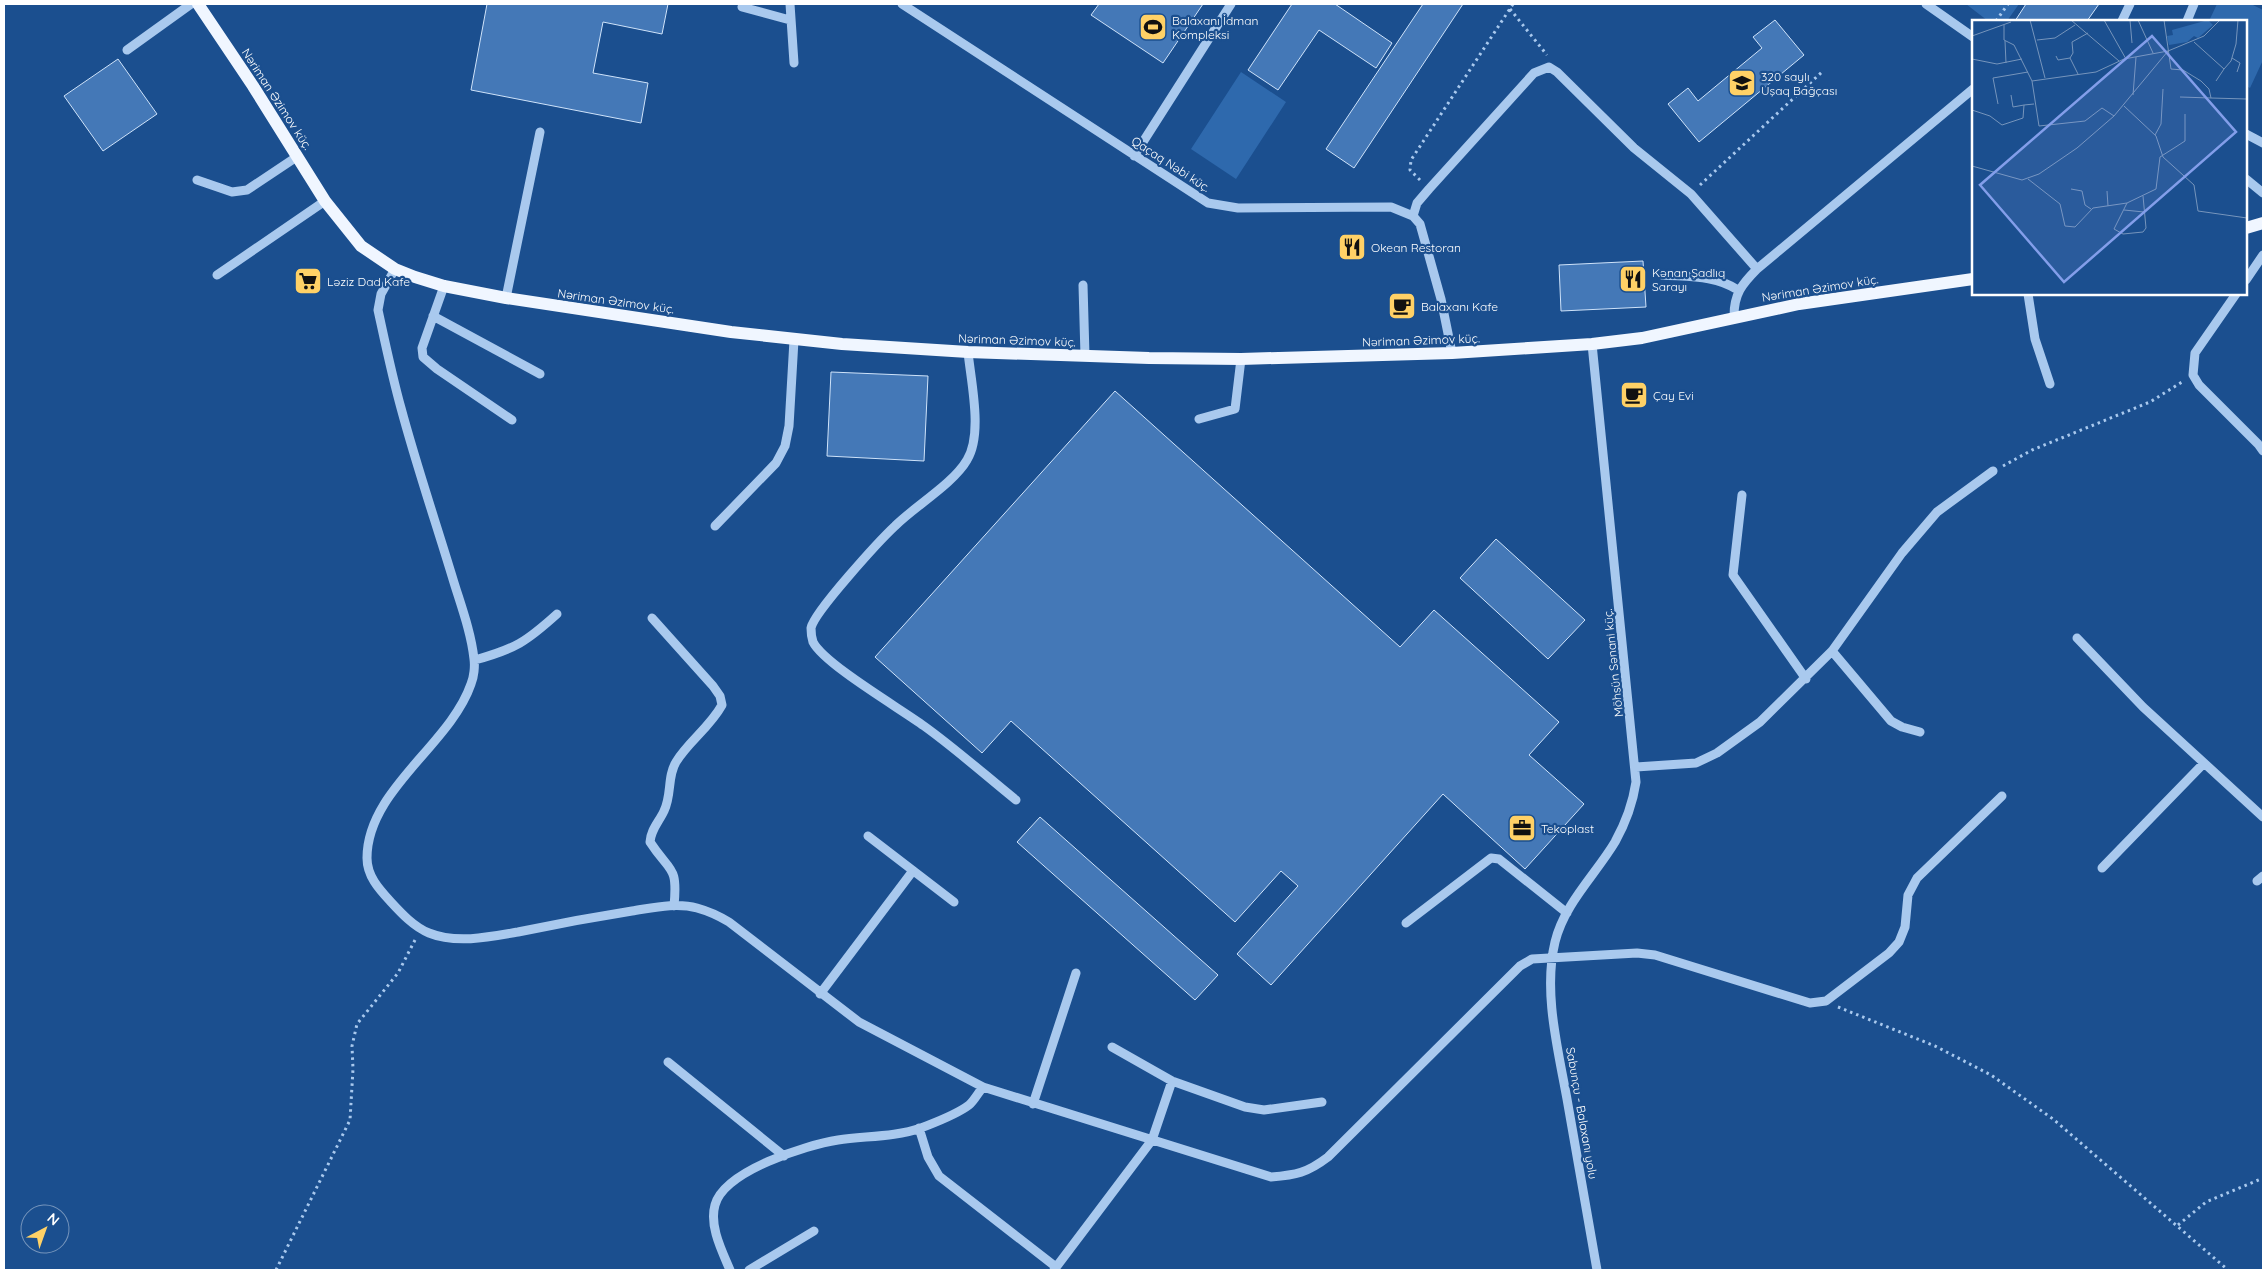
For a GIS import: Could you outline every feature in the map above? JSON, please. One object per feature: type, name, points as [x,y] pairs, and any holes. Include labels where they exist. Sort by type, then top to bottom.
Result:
[{"type":"main road","name":"Nəriman Əzimov küç.","points":[[198,4],[298,156],[325,201],[361,246],[395,269],[444,286],[506,298],[794,340],[968,352],[1241,359],[1452,353],[1592,344],[1642,338],[1734,316],[1799,304],[1972,279]]},
{"type":"main road","points":[[2247,228],[2263,223]]},
{"type":"street","points":[[127,50],[191,4]]},
{"type":"street","points":[[790,4],[794,63]]},
{"type":"street","name":"Qaçaq Nəbi küç.","points":[[902,4],[1208,203],[1224,207],[1391,208],[1412,216]]},
{"type":"street","points":[[1134,156],[1231,4]]},
{"type":"street","points":[[1926,4],[1972,36]]},
{"type":"street","points":[[2122,20],[2130,4]]},
{"type":"street","points":[[2187,20],[2194,4]]},
{"type":"street","points":[[742,7],[790,20]]},
{"type":"street","points":[[1452,353],[1441,298],[1420,224],[1412,216],[1417,203],[1429,188],[1534,74],[1549,68],[1557,72],[1634,148],[1691,194],[1757,268]]},
{"type":"street","points":[[1734,316],[1734,302],[1738,290],[1757,268],[1972,90]]},
{"type":"street","points":[[506,298],[540,132]]},
{"type":"street","points":[[2247,135],[2263,143]]},
{"type":"street","points":[[197,180],[232,192],[247,190],[298,156]]},
{"type":"street","points":[[2247,180],[2263,193]]},
{"type":"street","points":[[217,275],[325,201]]},
{"type":"street","points":[[2247,279],[2263,255]]},
{"type":"street","points":[[395,269],[381,294],[378,310],[400,407],[463,612],[474,660],[472,681],[463,704],[452,721],[392,792],[379,815],[367,850],[367,862],[371,875],[378,887],[397,908],[421,929],[432,934],[452,938],[495,936],[596,916],[674,906],[696,907],[729,922],[820,994],[859,1022],[983,1087],[1271,1177],[1294,1175],[1312,1170],[1328,1157],[1520,966],[1532,959],[1637,953],[1655,955],[1810,1003],[1826,1001],[1889,953],[1899,942],[1905,927],[1908,895],[1917,878],[2002,796]]},
{"type":"street","points":[[1662,275],[1714,278],[1726,282],[1738,290]]},
{"type":"street","points":[[1083,285],[1085,356]]},
{"type":"street","points":[[444,286],[422,348],[423,357],[437,370],[512,420]]},
{"type":"street","points":[[2028,295],[2035,339],[2050,384]]},
{"type":"street","points":[[2235,295],[2195,353],[2194,375],[2199,385],[2263,451]]},
{"type":"street","points":[[433,316],[540,374]]},
{"type":"street","points":[[715,526],[776,463],[785,446],[789,426],[794,340]]},
{"type":"street","name":"Möhsün Sənani küç.","points":[[1552,958],[1555,941],[1567,913],[1616,841],[1634,796],[1636,767],[1592,344]]},
{"type":"street","points":[[968,352],[975,422],[974,444],[967,460],[955,474],[894,526],[821,608],[811,627],[812,641],[820,652],[835,664],[926,727],[1016,800]]},
{"type":"street","points":[[1199,418],[1235,408],[1241,359]]},
{"type":"street","points":[[1636,767],[1696,763],[1717,753],[1760,722],[1806,679],[1832,651],[1902,552],[1937,512],[1993,471]]},
{"type":"street","points":[[1742,495],[1733,576],[1806,679]]},
{"type":"street","points":[[474,660],[507,651],[530,638],[558,614]]},
{"type":"street","points":[[652,618],[713,686],[720,696],[722,705],[715,718],[676,761],[671,773],[665,810],[651,832],[650,842],[674,870],[677,882],[674,906]]},
{"type":"street","points":[[2077,638],[2110,675],[2263,817]]},
{"type":"street","points":[[1832,651],[1891,721],[1902,727],[1920,732]]},
{"type":"street","points":[[2102,868],[2204,763]]},
{"type":"street","points":[[868,836],[912,872],[954,902]]},
{"type":"street","points":[[1406,923],[1491,858],[1499,859],[1567,913]]},
{"type":"street","points":[[820,994],[912,872]]},
{"type":"street","name":"Sabunçu - Balaxanı yolu","points":[[1552,958],[1551,984],[1555,1034],[1597,1270]]},
{"type":"street","points":[[1033,1104],[1076,973]]},
{"type":"street","points":[[1112,1047],[1172,1081],[1227,1102],[1264,1110],[1322,1102]]},
{"type":"street","points":[[668,1062],[784,1156]]},
{"type":"street","points":[[919,1128],[928,1157],[938,1176],[1055,1269],[1152,1140],[1172,1081]]},
{"type":"street","points":[[730,1270],[714,1226],[714,1206],[721,1192],[756,1167],[784,1156],[836,1140],[919,1128],[970,1105],[983,1087]]},
{"type":"street","points":[[749,1270],[814,1231]]},
{"type":"path","points":[[1429,188],[1410,170],[1410,160],[1513,4]]},
{"type":"path","points":[[1997,20],[2008,4]]},
{"type":"path","points":[[1510,9],[1547,54],[1549,68]]},
{"type":"path","points":[[1691,194],[1823,71]]},
{"type":"path","points":[[1993,471],[2032,450],[2150,402],[2194,375]]},
{"type":"path","points":[[276,1270],[350,1120],[353,1069],[352,1046],[357,1024],[398,973],[421,929]]},
{"type":"path","points":[[1826,1001],[1846,1012],[1935,1046],[1991,1075],[2053,1119],[2178,1224],[2228,1270]]},
{"type":"path","points":[[2178,1224],[2206,1202],[2263,1178]]},
{"type":"shaded area","points":[[1966,4],[2019,4],[2008,20],[1987,20]]},
{"type":"shaded area","points":[[2217,4],[2251,4],[2263,10],[2263,60],[2250,88],[2247,86],[2247,20],[2209,20]]},
{"type":"shaded area","points":[[1241,72],[1286,102],[1236,179],[1191,149]]},
{"type":"building","points":[[487,4],[668,4],[662,34],[603,22],[593,73],[648,83],[641,123],[471,90]]},
{"type":"building","points":[[1099,4],[1203,4],[1163,63],[1091,15]]},
{"type":"building","points":[[1292,4],[1335,4],[1392,43],[1376,68],[1319,30],[1278,90],[1248,70]]},
{"type":"building","points":[[1423,4],[1463,4],[1354,168],[1326,149]]},
{"type":"building","points":[[2026,4],[2099,4],[2088,20],[2016,20]]},
{"type":"building","points":[[1775,20],[1804,55],[1699,142],[1668,104],[1688,88],[1698,101],[1762,48],[1753,37]]},
{"type":"building","points":[[118,59],[157,114],[103,151],[64,96]]},
{"type":"building","points":[[1643,261],[1646,307],[1561,311],[1559,265]]},
{"type":"building","points":[[831,372],[928,376],[924,461],[827,456]]},
{"type":"building","points":[[1115,391],[1400,647],[1434,610],[1559,722],[1529,755],[1584,804],[1525,869],[1443,794],[1271,985],[1237,954],[1298,886],[1281,871],[1235,922],[1011,721],[982,753],[875,657]]},
{"type":"building","points":[[1496,539],[1585,620],[1548,659],[1460,578]]},
{"type":"building","points":[[1040,817],[1218,975],[1195,1000],[1017,842]]},
{"type":"place","name":"Balaxanı İdman Kompleksi","points":[[1153,27]]},
{"type":"place","name":"320 saylı Uşaq Bağçası","points":[[1742,83]]},
{"type":"place","name":"Okean Restoran","points":[[1352,247]]},
{"type":"place","name":"Kənan Şadlıq Sarayı","points":[[1633,279]]},
{"type":"place","name":"Ləziz Dad Kafe","points":[[308,281]]},
{"type":"place","name":"Balaxanı Kafe","points":[[1402,306]]},
{"type":"place","name":"Çay Evi","points":[[1634,395]]},
{"type":"place","name":"Tekoplast","points":[[1522,828]]}]
